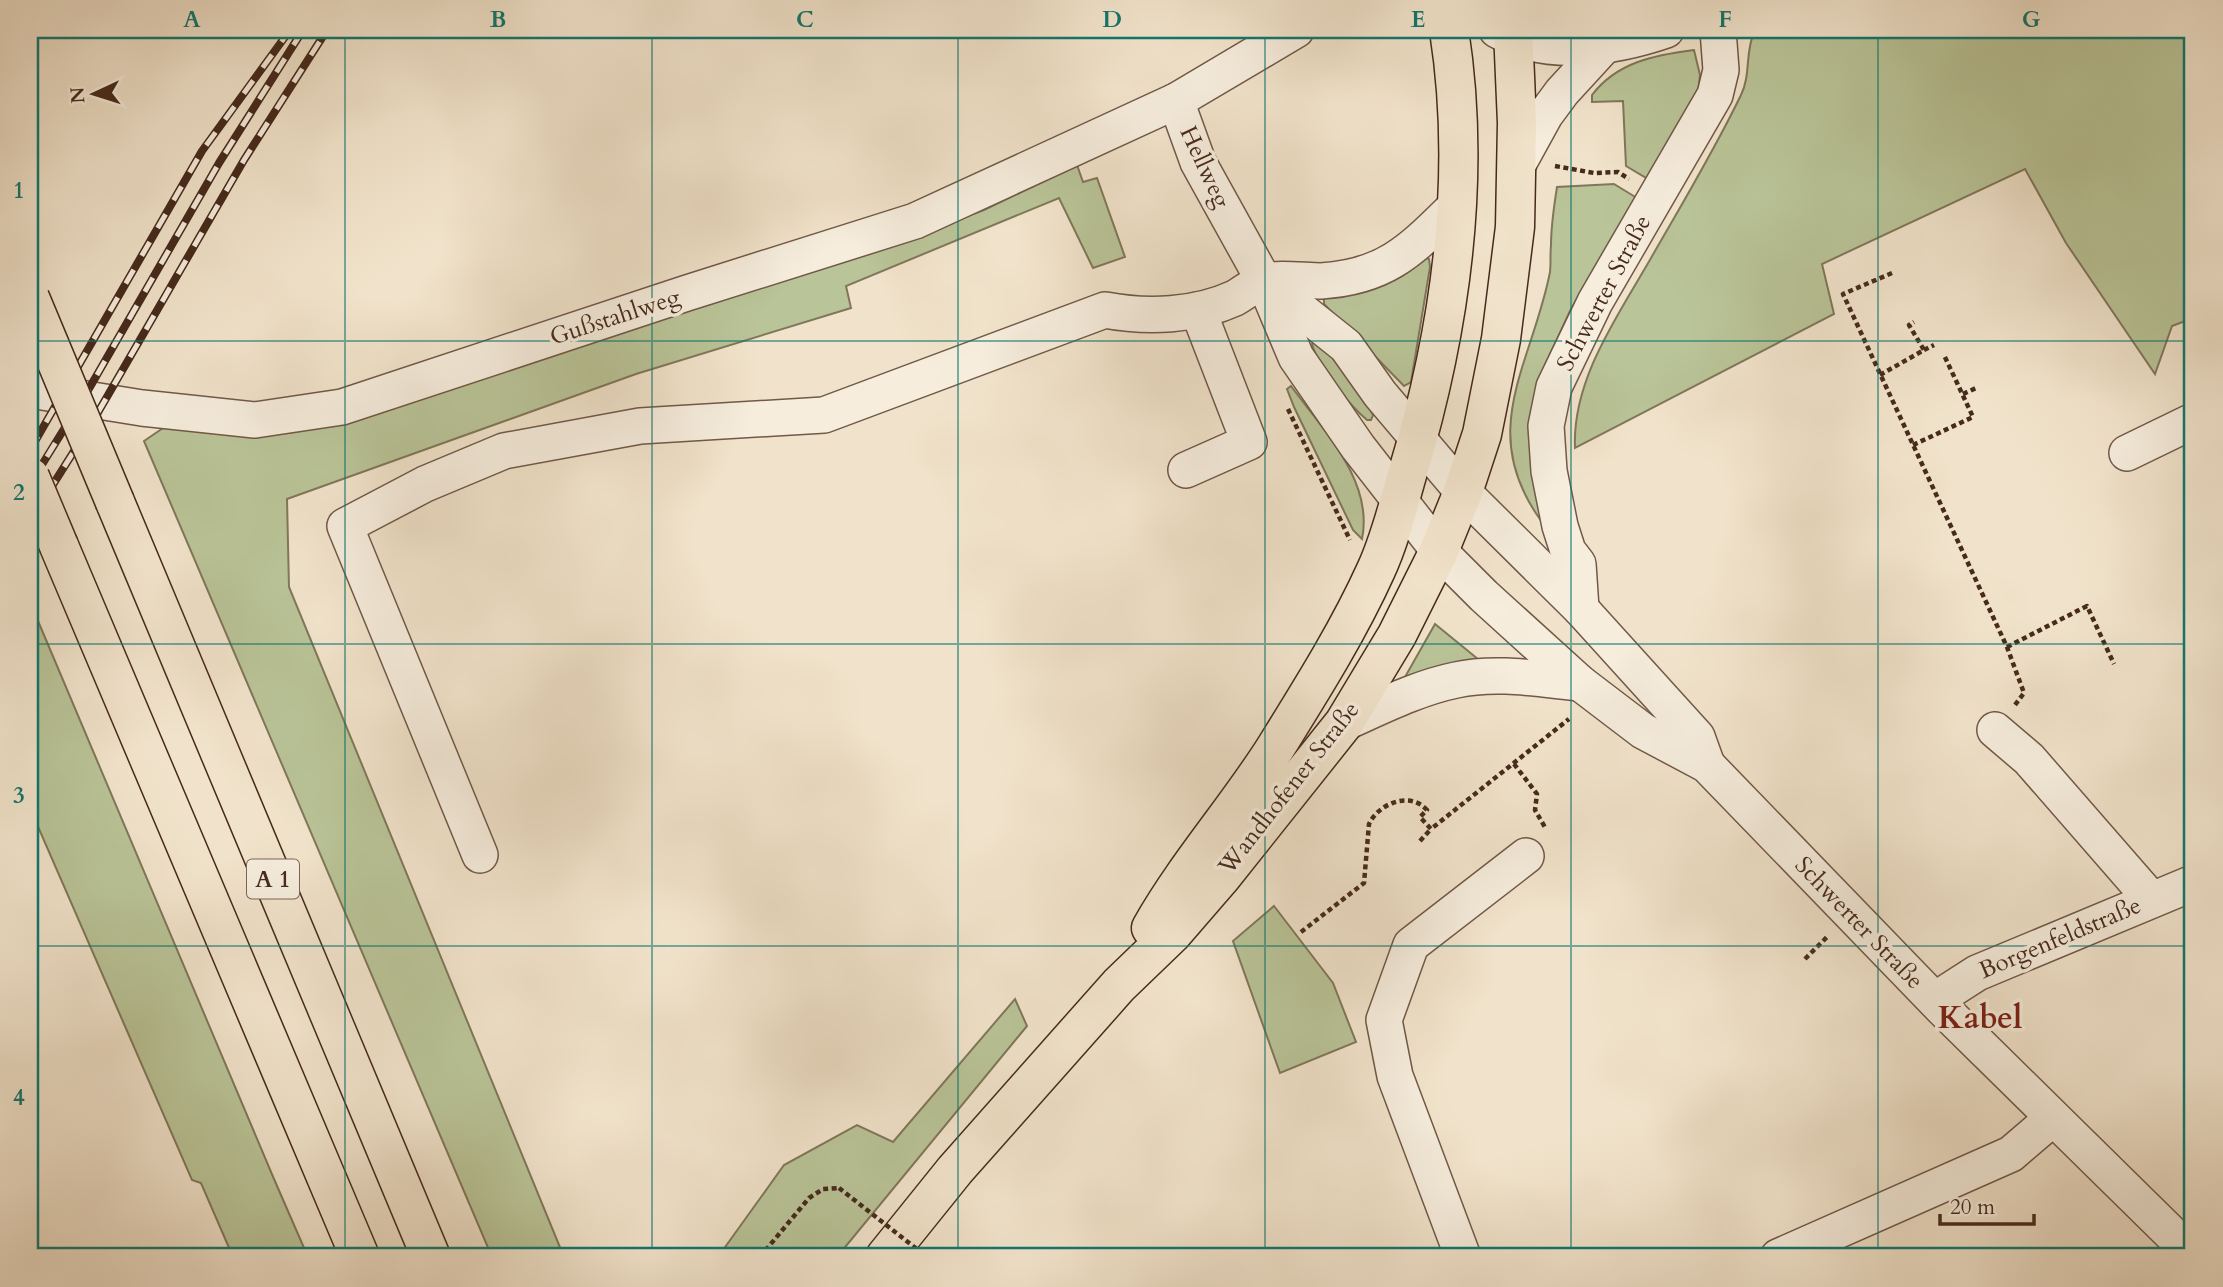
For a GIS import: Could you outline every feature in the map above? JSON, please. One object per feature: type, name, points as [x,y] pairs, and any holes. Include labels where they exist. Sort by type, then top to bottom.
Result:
[{"type":"main road","points":[[1399,501],[1418,440],[1448,285],[1459,163],[1455,68],[1449,30]]},
{"type":"main road","points":[[1463,492],[1482,434],[1501,339],[1516,228],[1517,166],[1503,32]]},
{"type":"main road","name":"A 1","points":[[30,298],[430,1257]]},
{"type":"main road","name":"A 1","points":[[30,477],[360,1257]]},
{"type":"main road","name":"Wandhofener Straße","points":[[885,1257],[956,1170],[1118,985],[1172,934],[1198,905],[1344,723],[1397,635],[1439,551],[1463,492]]},
{"type":"main road","name":"Wandhofener Straße","points":[[1118,985],[1157,916],[1273,751],[1350,622],[1377,569],[1399,501]]},
{"type":"street","name":"Hellweg","points":[[1296,30],[1176,101],[1198,162],[1264,281],[1296,357],[1399,501]]},
{"type":"street","points":[[1455,68],[1503,32],[1555,48],[1607,44],[1666,30]]},
{"type":"street","name":"Schwerter Straße","points":[[1581,609],[1578,564],[1569,551],[1560,526],[1549,471],[1546,426],[1554,387],[1595,302],[1715,95],[1721,70],[1717,30]]},
{"type":"street","points":[[1517,166],[1545,115],[1571,82],[1607,44]]},
{"type":"street","name":"Gußstahlweg","points":[[30,390],[142,408],[255,420],[342,407],[915,221],[1176,101]]},
{"type":"street","points":[[480,855],[345,526],[425,484],[504,451],[640,426],[824,415],[1105,310],[1135,316],[1198,310],[1234,298],[1264,281],[1341,280],[1364,275],[1401,257],[1456,206]]},
{"type":"street","name":"Hellweg","points":[[1264,281],[1346,346],[1380,394],[1418,440]]},
{"type":"street","points":[[1186,470],[1249,442],[1198,310]]},
{"type":"street","points":[[2127,453],[2193,421]]},
{"type":"street","name":"Schwerter Straße","points":[[1418,440],[1463,492],[1581,609],[1697,737],[1707,765]]},
{"type":"street","name":"Schwerter Straße","points":[[1399,501],[1439,551],[1519,629],[1580,683],[1643,731],[1707,765],[1935,1000],[2193,1255]]},
{"type":"street","points":[[1344,723],[1455,680],[1503,676],[1580,683]]},
{"type":"street","name":"Borgenfeldstraße","points":[[1995,730],[2029,759],[2151,900]]},
{"type":"street","points":[[1463,1257],[1395,1076],[1384,1020],[1411,945],[1535,843]]},
{"type":"street","name":"Borgenfeldstraße","points":[[1935,1000],[1977,973],[2193,883]]},
{"type":"street","points":[[1778,1257],[2011,1154],[2053,1118]]},
{"type":"path","points":[[1555,166],[1594,173],[1618,172]]},
{"type":"path","points":[[1892,273],[1843,294],[2007,647],[2024,693],[1995,730]]},
{"type":"path","points":[[1914,322],[1909,325],[1924,350]]},
{"type":"path","points":[[1880,374],[1934,345]]},
{"type":"path","points":[[1913,445],[1973,416],[1954,369],[1944,355]]},
{"type":"path","points":[[1963,394],[1976,388]]},
{"type":"path","points":[[1284,400],[1351,545]]},
{"type":"path","points":[[2007,647],[2087,606],[2114,664]]},
{"type":"path","points":[[1420,841],[1431,829],[1569,719]]},
{"type":"path","points":[[1514,764],[1537,794],[1535,810],[1546,829],[1535,843]]},
{"type":"path","points":[[1301,932],[1364,883],[1369,824],[1372,818],[1392,802],[1403,800],[1422,805],[1427,810],[1420,817],[1431,829]]},
{"type":"path","points":[[1805,959],[1827,936]]},
{"type":"path","points":[[760,1257],[809,1198],[823,1189],[839,1188],[927,1257]]},
{"type":"green space","points":[[1777,30],[2193,30],[2193,318],[2172,326],[2155,374],[2066,243],[2025,169],[1822,264],[1834,314],[1575,448],[1581,397],[1600,349],[1709,157],[1741,95],[1754,33]]},
{"type":"green space","points":[[1694,50],[1700,75],[1698,92],[1648,179],[1626,166],[1623,101],[1592,102],[1592,95],[1613,75],[1638,62]]},
{"type":"green space","points":[[1077,165],[1083,182],[1097,178],[1125,257],[1093,268],[1059,198],[846,286],[851,308],[636,374],[287,499],[289,587],[564,1257],[492,1257],[144,441],[169,424],[280,432],[865,253],[984,210]]},
{"type":"green space","points":[[1614,184],[1637,198],[1570,311],[1546,363],[1539,386],[1542,522],[1522,489],[1512,458],[1510,427],[1514,398],[1550,272],[1557,187]]},
{"type":"green space","points":[[1429,259],[1430,267],[1411,382],[1404,386],[1324,304],[1324,298]]},
{"type":"green space","points":[[1315,341],[1320,343],[1361,391],[1373,415],[1371,420],[1367,420],[1352,405],[1327,374],[1315,353],[1312,344]]},
{"type":"green space","points":[[1291,386],[1331,438],[1353,477],[1364,518],[1362,539],[1353,530],[1294,407],[1287,389]]},
{"type":"green space","points":[[30,602],[308,1257],[233,1257],[201,1183],[192,1180],[36,822],[30,819]]},
{"type":"green space","points":[[1435,624],[1484,664],[1411,683],[1405,677]]},
{"type":"green space","points":[[1274,906],[1333,983],[1356,1042],[1280,1073],[1233,941]]},
{"type":"green space","points":[[1015,999],[1027,1026],[837,1257],[718,1257],[784,1165],[857,1125],[893,1142]]},
{"type":"railway","points":[[30,450],[202,151],[290,30]]},
{"type":"railway","points":[[30,484],[90,387],[219,163],[303,30]]},
{"type":"railway","points":[[30,521],[93,421],[244,160],[327,30]]},
{"type":"district","name":"Kabel","points":[[1980,1018]]}]
